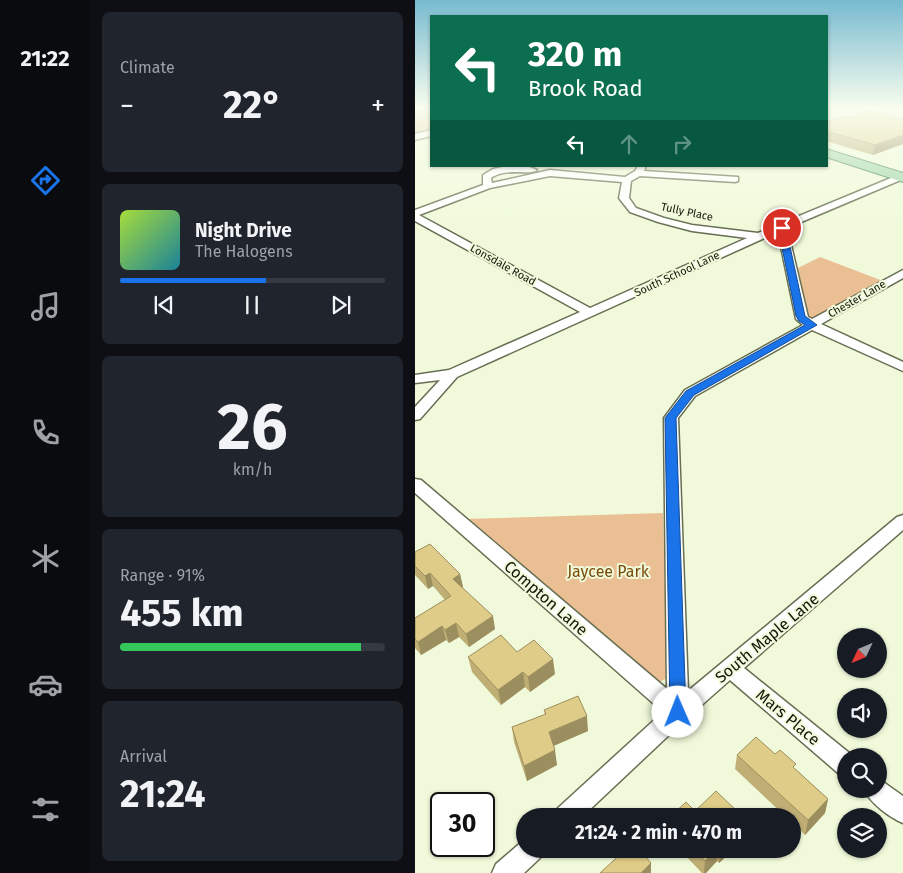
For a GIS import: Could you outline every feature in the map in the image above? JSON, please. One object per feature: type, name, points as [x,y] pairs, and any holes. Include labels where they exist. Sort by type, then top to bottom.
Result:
[{"type":"main road","points":[[828,148],[902,176]]},
{"type":"main road","points":[[828,154],[902,176]]},
{"type":"street","points":[[415,213],[488,186],[550,173],[627,180],[640,170],[735,179]]},
{"type":"street","name":"South School Lane","points":[[452,374],[760,236],[902,176]]},
{"type":"street","name":"Tully Place","points":[[627,180],[624,198],[633,210],[692,228],[760,236]]},
{"type":"street","name":"Lonsdale Road","points":[[415,217],[590,313]]},
{"type":"street","points":[[782,228],[802,319],[903,366]]},
{"type":"street","name":"Chester Lane","points":[[678,712],[671,418],[690,393],[903,273]]},
{"type":"street","points":[[415,379],[452,374]]},
{"type":"street","points":[[415,416],[452,374]]},
{"type":"street","name":"Compton Lane","points":[[415,484],[678,712]]},
{"type":"street","name":"South Maple Lane","points":[[575,808],[678,712],[903,522]]},
{"type":"street","name":"Mars Place","points":[[731,669],[837,757]]},
{"type":"street","points":[[886,798],[903,811]]},
{"type":"street","points":[[505,873],[521,858]]},
{"type":"green space","points":[[820,257],[883,281],[815,319],[808,318],[798,268]]},
{"type":"green space","name":"Jaycee Park","points":[[663,513],[667,678],[658,683],[465,519]]},
{"type":"building","points":[[430,544],[460,574],[453,579],[493,616],[466,634],[456,623],[445,630],[442,626],[418,642],[415,639],[415,618],[451,596],[430,573],[425,576],[415,566],[415,552]]},
{"type":"building","points":[[501,635],[517,652],[534,640],[553,659],[528,677],[523,672],[498,690],[468,657]]},
{"type":"building","points":[[578,696],[587,716],[549,732],[555,750],[524,766],[512,727],[546,714],[544,710]]},
{"type":"building","points":[[756,737],[775,754],[780,750],[796,764],[793,767],[828,799],[808,820],[801,814],[801,808],[795,808],[737,755]]},
{"type":"building","points":[[716,791],[734,808],[698,808]]},
{"type":"building","points":[[686,802],[692,808],[680,808]]},
{"type":"building","points":[[616,858],[647,858],[651,863],[641,873],[600,873]]},
{"type":"route","points":[[678,712],[671,418],[690,393],[812,325],[802,319],[801,316],[782,228]]}]
